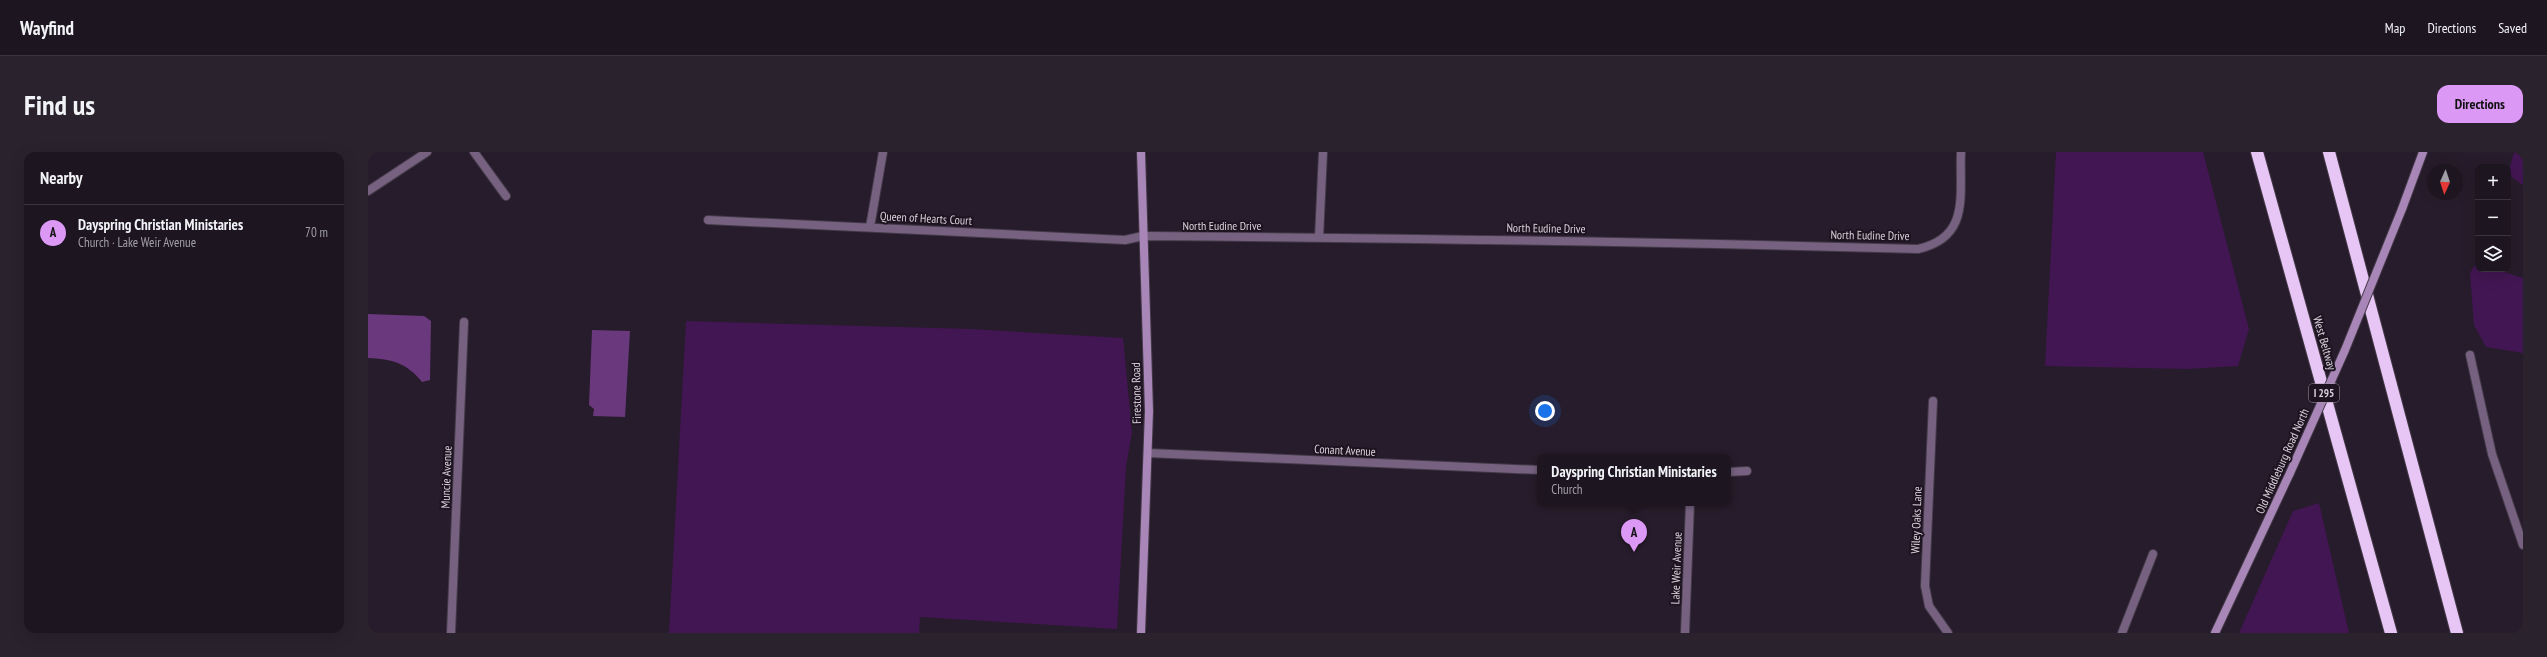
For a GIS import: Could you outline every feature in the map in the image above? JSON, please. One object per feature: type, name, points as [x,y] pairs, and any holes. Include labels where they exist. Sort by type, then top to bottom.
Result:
[{"type":"highway","name":"West Beltway","points":[[2257,152],[2391,633]]},
{"type":"highway","points":[[2329,152],[2457,633]]},
{"type":"main road","name":"Firestone Road","points":[[1141,152],[1149,412],[1141,633]]},
{"type":"main road","name":"Old Middleburg Road North","points":[[2215,633],[2290,473],[2345,350],[2402,209],[2423,152]]},
{"type":"street","points":[[368,191],[427,152]]},
{"type":"street","points":[[474,152],[506,196]]},
{"type":"street","points":[[870,228],[883,152]]},
{"type":"street","points":[[1319,238],[1323,152]]},
{"type":"street","name":"North Eudine Drive","points":[[1143,236],[1596,241],[1918,249],[1934,245],[1946,238],[1954,228],[1958,214],[1961,152]]},
{"type":"street","name":"Queen of Hearts Court","points":[[708,220],[1125,240],[1143,236]]},
{"type":"street","name":"Muncie Avenue","points":[[451,633],[464,322]]},
{"type":"street","points":[[2470,355],[2477,395],[2498,473],[2523,545]]},
{"type":"street","name":"Wiley Oaks Lane","points":[[1933,401],[1925,586],[1929,606],[1948,633]]},
{"type":"street","name":"Conant Avenue","points":[[1148,453],[1537,470]]},
{"type":"street","points":[[1731,472],[1747,471]]},
{"type":"street","name":"Lake Weir Avenue","points":[[1685,633],[1690,506]]},
{"type":"street","points":[[2122,633],[2153,554]]},
{"type":"shaded area","points":[[2056,152],[2203,152],[2249,329],[2238,366],[2187,369],[2045,366]]},
{"type":"shaded area","points":[[2514,152],[2523,152],[2523,185],[2511,177],[2511,164]]},
{"type":"shaded area","points":[[2475,265],[2475,272],[2504,272],[2523,278],[2523,353],[2486,347],[2474,325],[2470,273]]},
{"type":"shaded area","points":[[368,314],[424,316],[431,321],[430,380],[422,382],[411,370],[398,363],[368,358]]},
{"type":"shaded area","points":[[686,321],[971,329],[1123,338],[1132,432],[1126,467],[1117,629],[920,617],[919,633],[669,633]]},
{"type":"shaded area","points":[[592,330],[630,331],[625,417],[593,416],[594,409],[589,405]]},
{"type":"shaded area","points":[[2319,503],[2349,633],[2239,633],[2293,511]]},
{"type":"place","name":"Dayspring Christian Ministaries","points":[[1634,552]]}]
